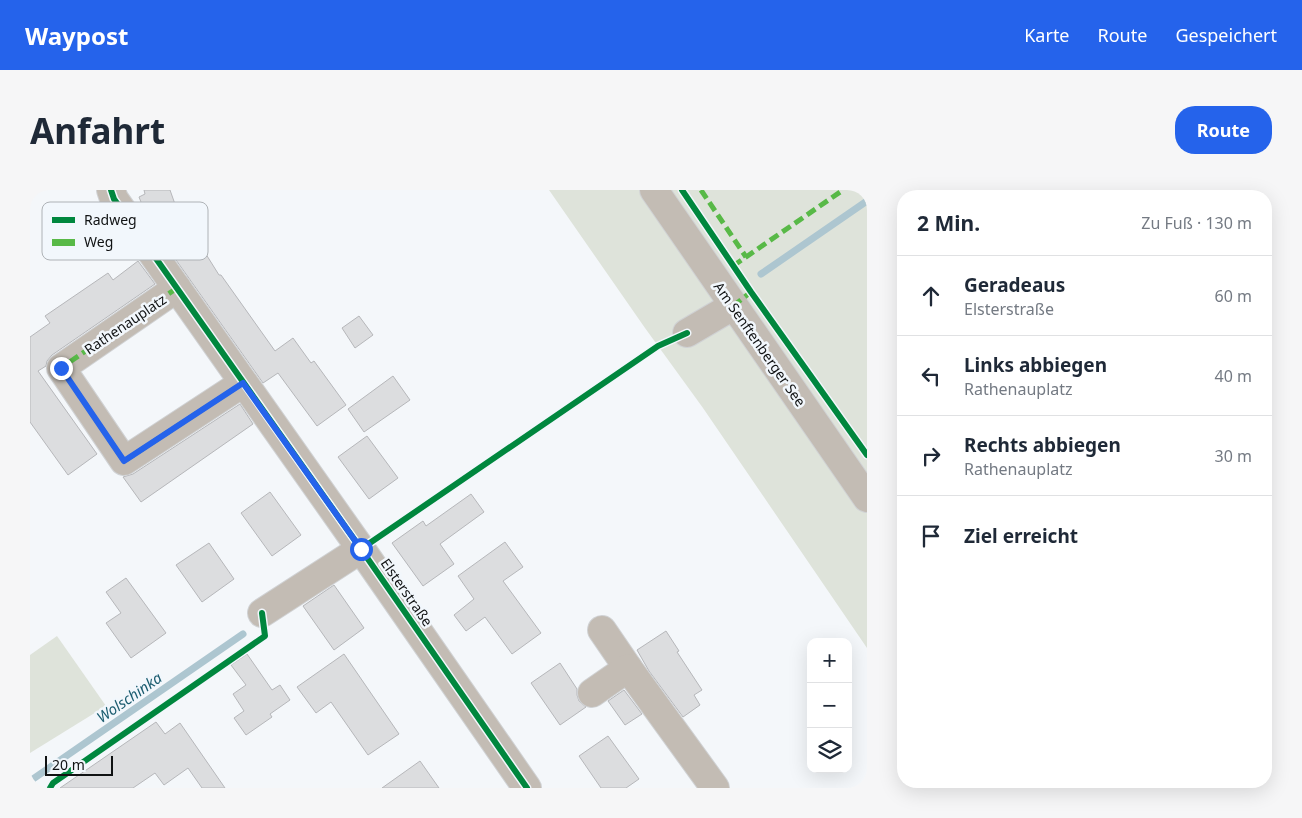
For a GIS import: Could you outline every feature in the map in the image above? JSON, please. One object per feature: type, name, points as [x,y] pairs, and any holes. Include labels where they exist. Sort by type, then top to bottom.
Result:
[{"type":"street","name":"Elsterstraße","points":[[111,190],[116,202]]},
{"type":"street","name":"Am Senftenberger See","points":[[654,190],[867,498]]},
{"type":"street","name":"Elsterstraße","points":[[156,260],[527,788]]},
{"type":"street","name":"Rathenauplatz","points":[[176,288],[61,368],[124,461],[243,383]]},
{"type":"street","points":[[688,333],[733,306]]},
{"type":"street","points":[[262,613],[361,549]]},
{"type":"street","points":[[602,630],[715,788]]},
{"type":"street","points":[[592,692],[628,668]]},
{"type":"shaded area","points":[[549,190],[867,190],[867,648],[703,408]]},
{"type":"shaded area","points":[[57,636],[106,706],[30,753],[30,655]]},
{"type":"building","points":[[144,190],[170,190],[174,202],[141,202],[139,197],[145,194]]},
{"type":"building","points":[[208,257],[275,351],[293,338],[311,363],[314,361],[346,405],[317,426],[278,373],[263,383],[176,260],[208,260]]},
{"type":"building","points":[[138,261],[155,284],[52,355],[47,361],[46,366],[38,371],[97,454],[68,475],[30,422],[30,337],[50,323],[45,316],[108,273],[113,280]]},
{"type":"building","points":[[359,316],[373,335],[355,348],[342,328]]},
{"type":"building","points":[[393,376],[410,400],[364,432],[348,409]]},
{"type":"building","points":[[240,404],[253,424],[141,502],[123,477],[133,474]]},
{"type":"building","points":[[367,436],[398,478],[369,499],[338,457]]},
{"type":"building","points":[[270,492],[301,535],[272,556],[241,513]]},
{"type":"building","points":[[471,494],[484,512],[440,544],[454,564],[423,586],[392,543],[423,521],[426,526]]},
{"type":"building","points":[[505,542],[523,567],[503,581],[541,633],[512,654],[485,617],[466,631],[454,615],[474,599],[458,576]]},
{"type":"building","points":[[209,543],[234,579],[202,602],[176,565]]},
{"type":"building","points":[[126,578],[166,633],[131,658],[106,623],[121,613],[106,592]]},
{"type":"building","points":[[334,585],[364,628],[334,650],[303,606]]},
{"type":"building","points":[[666,631],[679,651],[677,652],[702,690],[694,695],[700,705],[683,717],[649,671],[637,650]]},
{"type":"building","points":[[247,654],[272,690],[280,685],[290,700],[270,714],[272,717],[246,735],[234,718],[244,711],[233,694],[246,685],[231,665]]},
{"type":"building","points":[[344,654],[399,734],[368,755],[331,702],[316,713],[297,687]]},
{"type":"building","points":[[560,663],[577,689],[579,701],[586,707],[560,725],[531,683]]},
{"type":"building","points":[[624,690],[642,714],[625,725],[608,701]]},
{"type":"building","points":[[156,722],[165,734],[180,723],[225,788],[202,788],[188,768],[164,785],[155,773],[133,788],[60,788]]},
{"type":"building","points":[[608,736],[639,779],[626,788],[601,788],[579,756]]},
{"type":"building","points":[[420,761],[439,788],[382,788]]},
{"type":"waterway","points":[[761,274],[867,201]]},
{"type":"waterway","name":"Wolschinka","points":[[30,781],[243,634]]},
{"type":"marked path","points":[[701,190],[746,257]]},
{"type":"marked path","points":[[733,266],[843,190]]},
{"type":"marked path","points":[[177,288],[61,368],[124,461],[243,383]]},
{"type":"marked path","points":[[733,306],[751,292]]},
{"type":"cycle path","points":[[111,190],[116,202]]},
{"type":"cycle path","points":[[682,190],[751,292],[867,455]]},
{"type":"cycle path","points":[[157,260],[527,788]]},
{"type":"cycle path","points":[[361,549],[658,346],[687,333]]},
{"type":"cycle path","points":[[50,788],[53,783],[265,636],[262,613]]},
{"type":"route","points":[[61,368],[124,461],[243,383],[361,549]]}]
